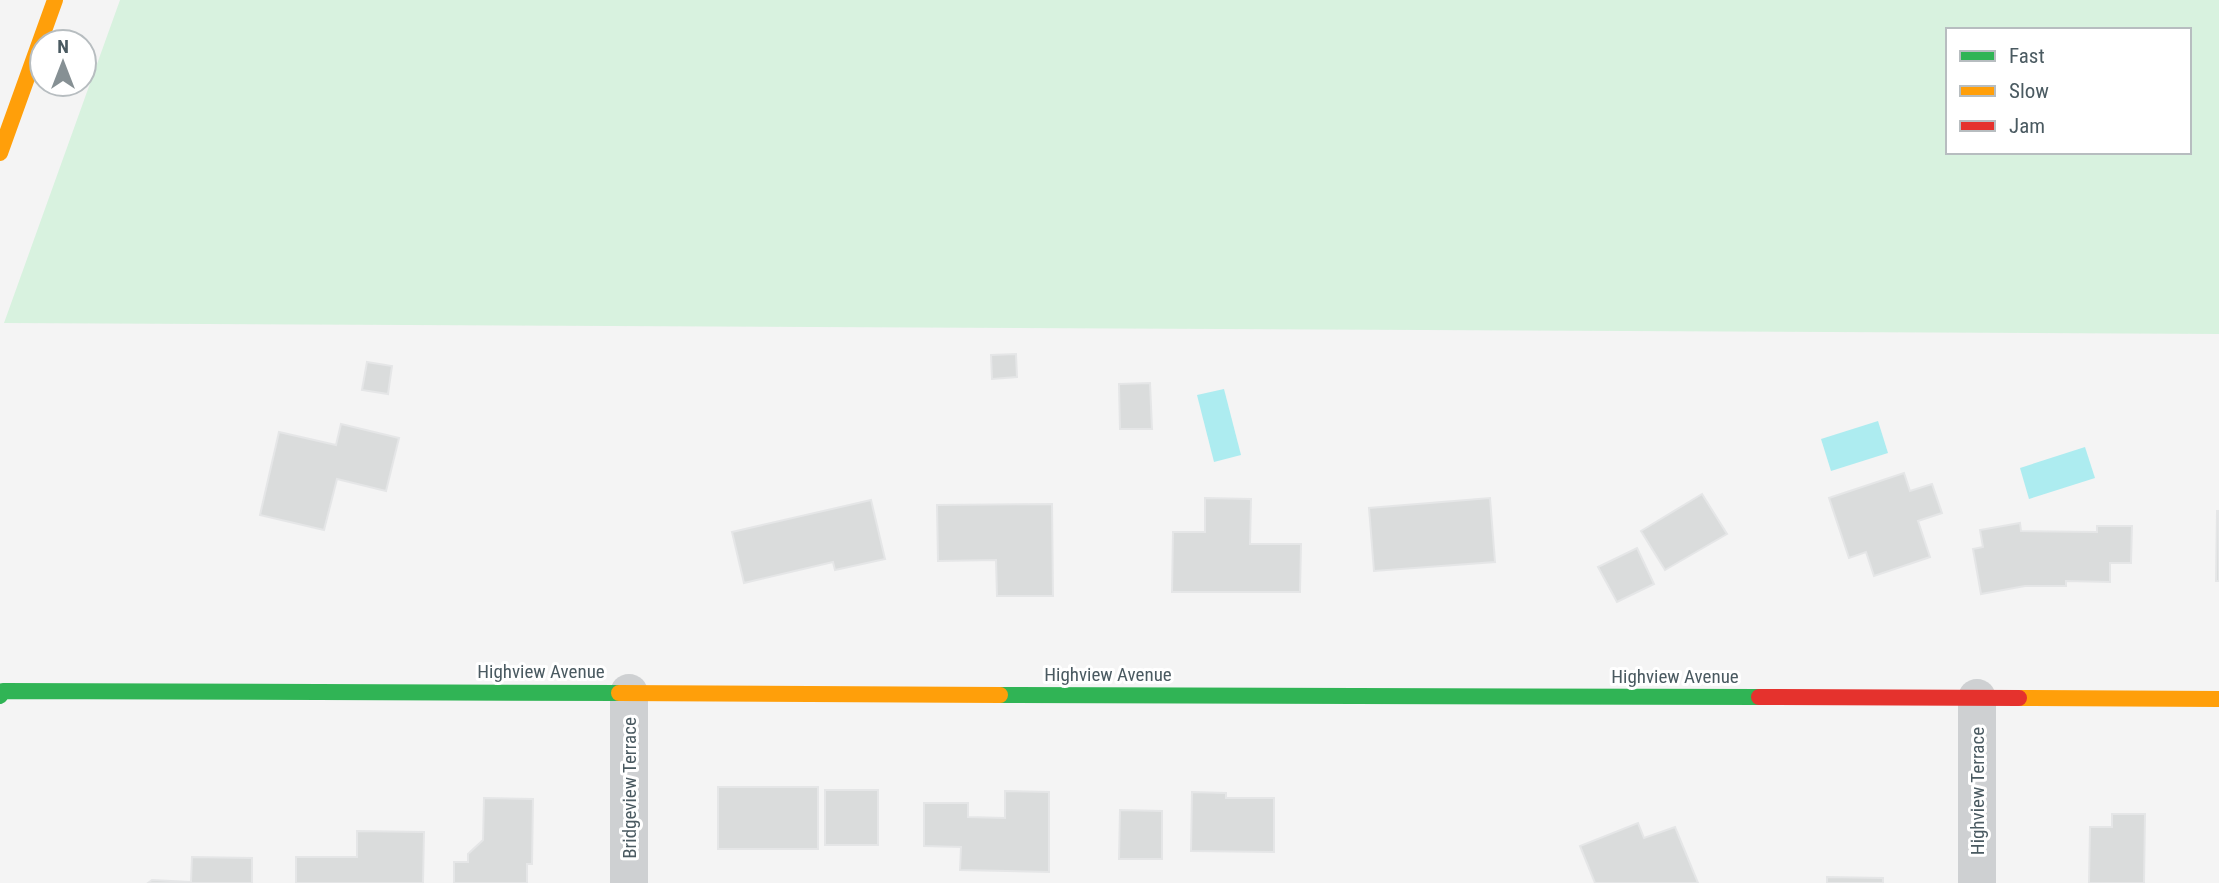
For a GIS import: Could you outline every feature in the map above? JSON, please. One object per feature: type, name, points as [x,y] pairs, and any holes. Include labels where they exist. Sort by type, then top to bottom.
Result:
[{"type":"main road","points":[[0,153],[55,0]]},
{"type":"main road","name":"Highview Avenue","points":[[0,696],[3,691],[2219,699]]},
{"type":"street","name":"Bridgeview Terrace","points":[[629,692],[629,883]]},
{"type":"street","name":"Highview Terrace","points":[[1977,698],[1977,883]]},
{"type":"green space","points":[[120,0],[2219,0],[2219,334],[4,323],[85,98],[98,98],[98,61]]},
{"type":"water","points":[[1224,389],[1241,455],[1214,462],[1197,395]]},
{"type":"water","points":[[1878,421],[1888,453],[1831,471],[1821,439]]},
{"type":"water","points":[[2085,447],[2095,478],[2029,499],[2020,468]]},
{"type":"building","points":[[1016,354],[1017,377],[992,379],[991,355]]},
{"type":"building","points":[[367,362],[392,366],[388,394],[362,390]]},
{"type":"building","points":[[1150,383],[1152,429],[1120,429],[1119,384]]},
{"type":"building","points":[[341,424],[399,438],[386,491],[337,479],[324,530],[260,515],[279,432],[336,445]]},
{"type":"building","points":[[1904,473],[1910,491],[1932,484],[1942,513],[1918,521],[1930,557],[1874,576],[1866,552],[1849,558],[1829,498]]},
{"type":"building","points":[[1702,494],[1727,534],[1665,570],[1641,531]]},
{"type":"building","points":[[1205,498],[1251,499],[1250,544],[1301,544],[1300,592],[1172,592],[1173,532],[1205,532]]},
{"type":"building","points":[[1490,498],[1495,562],[1374,571],[1369,508]]},
{"type":"building","points":[[871,500],[885,559],[835,570],[833,562],[744,583],[732,532]]},
{"type":"building","points":[[1052,504],[1053,596],[997,596],[996,560],[938,561],[937,505]]},
{"type":"building","points":[[2219,511],[2219,581],[2216,581]]},
{"type":"building","points":[[2020,523],[2021,531],[2097,532],[2097,526],[2132,526],[2131,563],[2110,563],[2110,582],[2066,581],[2066,586],[2025,586],[1981,594],[1973,549],[1983,547],[1980,530]]},
{"type":"building","points":[[1637,548],[1654,584],[1617,602],[1598,567]]},
{"type":"building","points":[[718,787],[818,787],[818,849],[718,849]]},
{"type":"building","points":[[825,790],[878,790],[878,845],[825,845]]},
{"type":"building","points":[[1005,791],[1049,792],[1049,872],[960,870],[961,847],[924,846],[924,803],[968,803],[968,817],[1005,818]]},
{"type":"building","points":[[1192,792],[1226,793],[1226,798],[1274,798],[1274,852],[1191,851]]},
{"type":"building","points":[[484,798],[533,799],[532,864],[527,864],[527,883],[454,883],[454,862],[468,862],[468,854],[483,840]]},
{"type":"building","points":[[1120,810],[1162,811],[1162,859],[1119,859]]},
{"type":"building","points":[[2112,814],[2145,814],[2144,883],[2089,883],[2090,827],[2112,827]]},
{"type":"building","points":[[1638,823],[1644,838],[1675,827],[1698,883],[1595,883],[1580,846]]},
{"type":"building","points":[[357,831],[424,832],[423,883],[296,883],[296,857],[357,857]]},
{"type":"building","points":[[192,857],[252,858],[252,883],[148,883],[152,880],[191,882]]},
{"type":"building","points":[[1827,877],[1883,878],[1883,883],[1827,883]]},
{"type":"traffic: fast","points":[[0,696],[3,691],[619,693]]},
{"type":"traffic: fast","points":[[1000,695],[1759,697]]},
{"type":"traffic: slow","points":[[0,153],[55,0]]},
{"type":"traffic: slow","points":[[619,693],[1000,695]]},
{"type":"traffic: slow","points":[[2019,698],[2219,699]]},
{"type":"traffic: jam","points":[[1759,697],[2019,698]]}]
